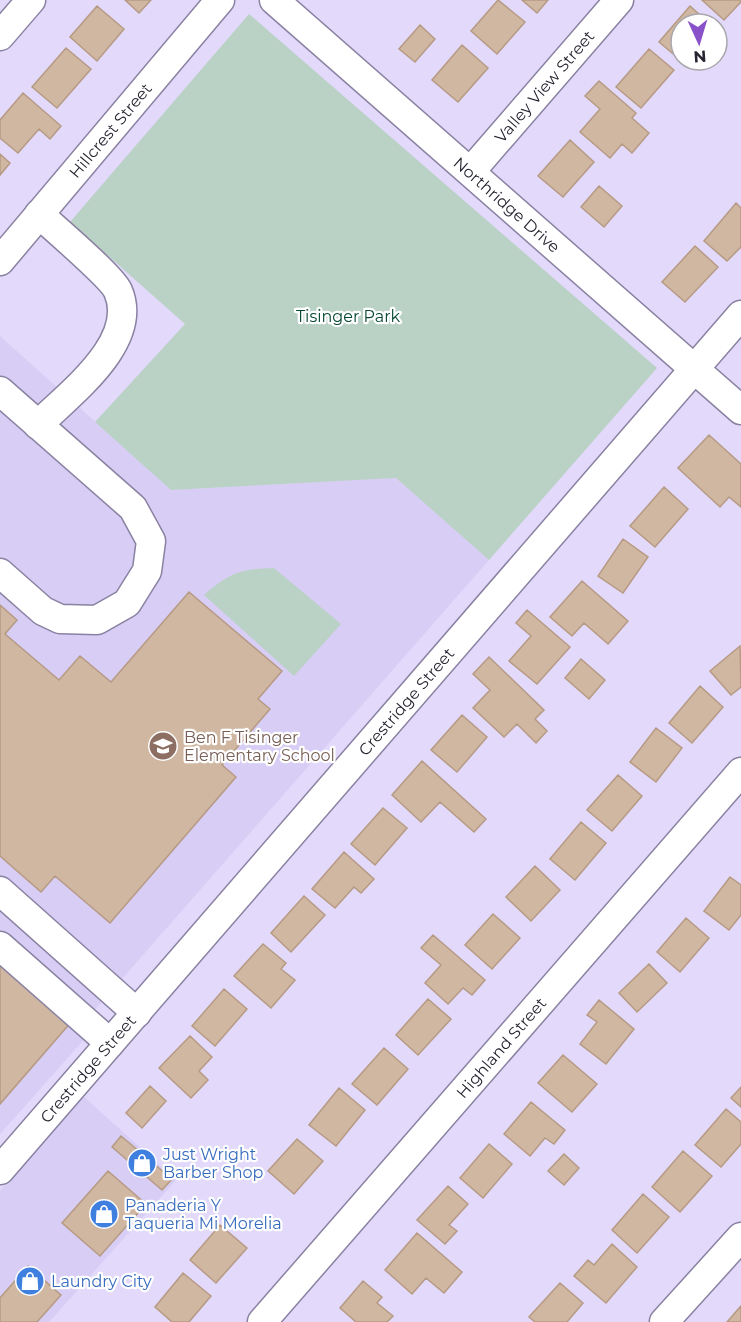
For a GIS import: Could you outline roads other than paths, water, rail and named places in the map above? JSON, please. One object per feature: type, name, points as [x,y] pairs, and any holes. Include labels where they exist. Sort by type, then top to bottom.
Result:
[{"type":"street","points":[[0,36],[31,0]]},
{"type":"street","name":"Hillcrest Street","points":[[0,261],[220,0]]},
{"type":"street","name":"Northridge Drive","points":[[274,0],[741,410]]},
{"type":"street","name":"Valley View Street","points":[[471,171],[619,0]]},
{"type":"street","points":[[38,425],[99,364],[113,346],[124,317],[118,290],[39,214]]},
{"type":"street","name":"Crestridge Street","points":[[2,1162],[110,1043],[741,315]]},
{"type":"street","points":[[0,391],[133,508],[151,541],[147,571],[127,603],[97,620],[60,619],[43,611],[0,573]]},
{"type":"street","name":"Highland Street","points":[[262,1322],[741,772]]},
{"type":"street","points":[[0,891],[136,1013]]},
{"type":"street","points":[[0,946],[110,1043]]},
{"type":"street","points":[[664,1322],[741,1237]]},
{"type":"place","name":"Ben F Tisinger Elementary School","points":[[163,746]]},
{"type":"place","name":"Just Wright Barber Shop","points":[[142,1163]]},
{"type":"place","name":"Panaderia Y Taqueria Mi Morelia","points":[[104,1214]]},
{"type":"place","name":"Laundry City","points":[[30,1281]]},
{"type":"park label","name":"Tisinger Park","points":[[348,316]]}]
